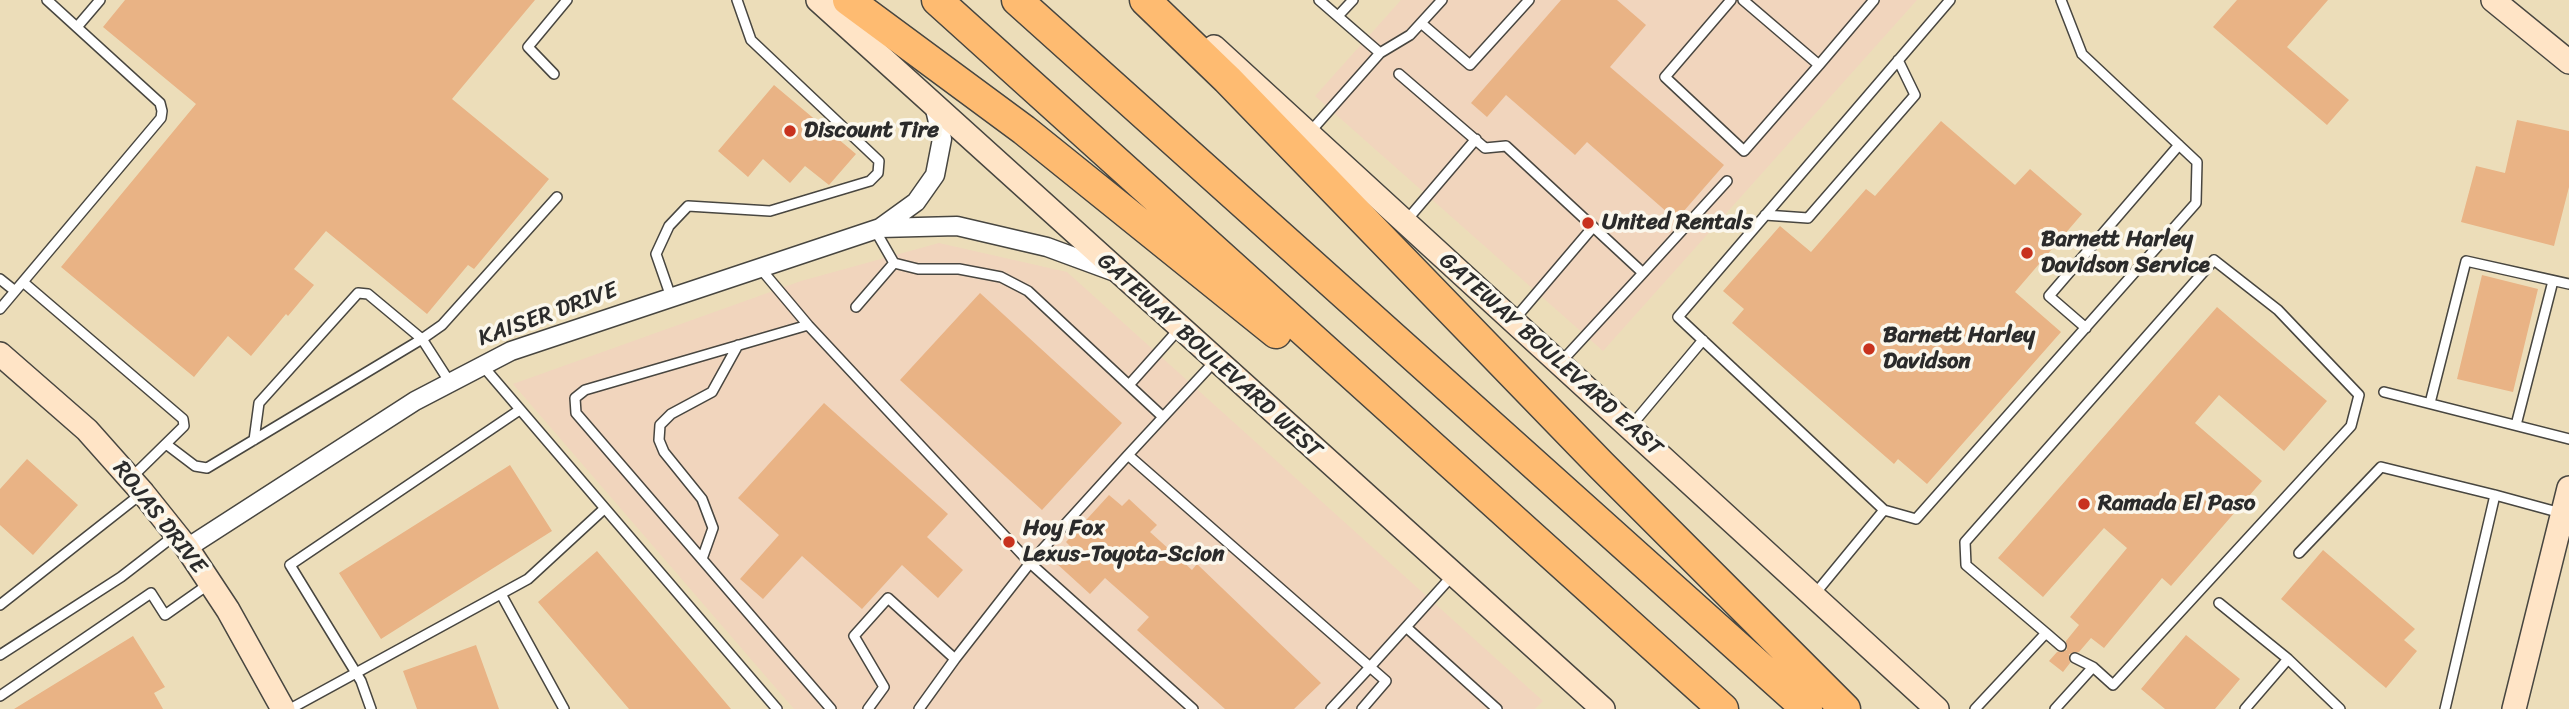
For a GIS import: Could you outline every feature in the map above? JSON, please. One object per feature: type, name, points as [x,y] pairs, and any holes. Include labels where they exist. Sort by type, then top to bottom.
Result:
[{"type":"highway","points":[[848,0],[1024,130],[1258,318],[1479,516],[1570,573]]},
{"type":"highway","points":[[937,0],[1723,709]]},
{"type":"highway","points":[[1017,0],[1807,709]]},
{"type":"highway","points":[[1145,0],[1246,99],[1592,455],[1845,709]]},
{"type":"main road","name":"GATEWAY BOULEVARD WEST","points":[[818,0],[1115,272],[1603,709]]},
{"type":"main road","name":"GATEWAY BOULEVARD EAST","points":[[1163,0],[1937,709]]},
{"type":"main road","points":[[2493,0],[2569,62]]},
{"type":"main road","name":"ROJAS DRIVE","points":[[0,354],[86,430],[137,486],[181,541],[210,583],[283,709]]},
{"type":"main road","points":[[2514,709],[2569,488]]},
{"type":"street","name":"KAISER DRIVE","points":[[181,541],[449,381],[510,351],[877,229],[916,202],[935,175],[942,139],[934,105]]},
{"type":"street","name":"KAISER DRIVE","points":[[877,229],[957,226],[1048,247],[1115,272]]},
{"type":"lane","points":[[0,309],[161,118],[160,103],[47,0]]},
{"type":"lane","points":[[77,27],[100,0]]},
{"type":"lane","points":[[554,74],[527,50],[567,0]]},
{"type":"lane","points":[[671,297],[656,254],[669,226],[688,206],[770,211],[870,181],[878,173],[879,161],[751,40],[737,0]]},
{"type":"lane","points":[[1319,0],[1380,53]]},
{"type":"lane","points":[[1338,16],[1353,0]]},
{"type":"lane","points":[[1309,134],[1380,53],[1410,35],[1442,0]]},
{"type":"lane","points":[[1421,23],[1470,65],[1528,0]]},
{"type":"lane","points":[[1731,0],[1665,77],[1744,151],[1874,0]]},
{"type":"lane","points":[[1742,0],[1819,65]]},
{"type":"lane","points":[[1950,0],[1678,317],[1884,510],[1916,519],[2196,204],[2197,162],[2082,54],[2061,0]]},
{"type":"lane","points":[[1765,215],[1808,218],[1915,94],[1898,60]]},
{"type":"lane","points":[[1399,74],[1485,148],[1506,146],[1643,274]]},
{"type":"lane","points":[[1405,222],[1476,139]]},
{"type":"lane","points":[[2086,328],[2049,296],[2179,145]]},
{"type":"lane","points":[[1559,363],[1727,181]]},
{"type":"lane","points":[[166,444],[195,466],[207,468],[422,339],[442,325],[557,197]]},
{"type":"lane","points":[[1513,321],[1593,227]]},
{"type":"lane","points":[[877,229],[894,263],[918,269],[958,269],[1001,277],[1028,291],[1163,417]]},
{"type":"lane","points":[[2061,646],[1966,565],[1965,542],[2214,260],[2278,310],[2359,395],[2351,426],[2113,685],[2093,667],[2075,658]]},
{"type":"lane","points":[[2430,404],[2466,261],[2569,284]]},
{"type":"lane","points":[[856,307],[894,263]]},
{"type":"lane","points":[[760,268],[808,325],[1030,563],[1193,709]]},
{"type":"lane","points":[[0,279],[15,291]]},
{"type":"lane","points":[[2516,425],[2553,281]]},
{"type":"lane","points":[[0,605],[137,486],[166,444],[184,426],[183,419],[23,282]]},
{"type":"lane","points":[[254,440],[259,403],[358,293],[368,294],[422,339],[449,381]]},
{"type":"lane","points":[[808,325],[585,390],[575,398],[576,413],[831,709]]},
{"type":"lane","points":[[1129,385],[1179,329]]},
{"type":"lane","points":[[1629,428],[1703,340]]},
{"type":"lane","points":[[702,559],[713,528],[702,499],[664,452],[659,440],[660,425],[671,414],[712,392],[738,345]]},
{"type":"lane","points":[[919,709],[1030,563],[1215,361]]},
{"type":"lane","points":[[482,365],[777,709]]},
{"type":"lane","points":[[2384,392],[2569,439]]},
{"type":"lane","points":[[371,709],[356,674],[290,565],[519,411]]},
{"type":"lane","points":[[1128,455],[1386,681],[1362,709]]},
{"type":"lane","points":[[2298,553],[2381,467],[2563,513]]},
{"type":"lane","points":[[2445,709],[2495,495]]},
{"type":"lane","points":[[290,709],[528,579],[604,509]]},
{"type":"lane","points":[[1813,596],[1884,510]]},
{"type":"lane","points":[[0,656],[181,541]]},
{"type":"lane","points":[[1331,709],[1453,575]]},
{"type":"lane","points":[[0,696],[151,593],[165,615],[210,583]]},
{"type":"lane","points":[[501,594],[564,709]]},
{"type":"lane","points":[[869,709],[884,687],[854,636],[888,598],[955,659]]},
{"type":"lane","points":[[2220,603],[2288,659],[2340,709]]},
{"type":"lane","points":[[1406,627],[1497,709]]},
{"type":"lane","points":[[1975,709],[2046,633]]},
{"type":"lane","points":[[2245,709],[2288,659]]},
{"type":"lane","points":[[2055,709],[2093,667]]},
{"type":"shaded area","name":"United Rentals","points":[[1401,0],[1917,0],[1603,351],[1315,96]]},
{"type":"shaded area","name":"Hoy Fox Lexus-Toyota-Scion","points":[[939,243],[1067,272],[1543,701],[1535,709],[794,709],[513,384],[801,281]]},
{"type":"building","points":[[125,0],[535,0],[452,99],[549,179],[474,269],[468,265],[427,314],[326,231],[294,269],[314,285],[288,316],[286,314],[251,356],[228,336],[194,377],[61,267],[196,104],[103,27]]},
{"type":"building","points":[[1561,0],[1617,0],[1646,25],[1610,67],[1724,165],[1676,220],[1587,142],[1575,155],[1506,95],[1487,117],[1471,103]]},
{"type":"building","points":[[2237,0],[2328,0],[2287,47],[2349,100],[2327,125],[2213,27]]},
{"type":"building","points":[[774,85],[856,154],[829,185],[805,166],[790,183],[763,159],[748,177],[718,151]]},
{"type":"building","points":[[2517,120],[2569,131],[2569,187],[2554,246],[2461,222],[2476,166],[2505,173]]},
{"type":"building","points":[[1941,121],[2015,185],[2030,169],[2082,214],[2015,292],[2061,332],[1927,484],[1898,459],[1894,464],[1732,323],[1744,309],[1723,291],[1780,226],[1811,252],[1866,189],[1875,196]]},
{"type":"building","points":[[2482,275],[2538,289],[2513,392],[2457,379]]},
{"type":"building","points":[[980,293],[1122,423],[1042,510],[900,380]]},
{"type":"building","points":[[2217,307],[2327,401],[2284,451],[2219,395],[2195,423],[2262,481],[2171,586],[2162,578],[2104,648],[2091,638],[2079,652],[2069,654],[2070,663],[2063,672],[2049,661],[2057,652],[2067,650],[2066,641],[2079,625],[2070,617],[2127,548],[2104,528],[2043,597],[1998,558]]},
{"type":"building","points":[[824,403],[948,514],[927,537],[963,570],[938,598],[902,565],[862,609],[802,556],[763,599],[740,579],[779,535],[738,498]]},
{"type":"building","points":[[27,459],[78,505],[33,555],[0,525],[0,489]]},
{"type":"building","points":[[510,465],[552,531],[381,639],[339,573]]},
{"type":"building","points":[[1109,495],[1122,506],[1129,499],[1157,525],[1150,532],[1192,570],[1197,564],[1321,683],[1294,709],[1225,709],[1137,630],[1149,617],[1105,578],[1090,594],[1056,563],[1071,547],[1066,542]]},
{"type":"building","points":[[2323,550],[2415,629],[2404,640],[2417,651],[2386,688],[2281,599]]},
{"type":"building","points":[[597,551],[731,709],[629,709],[538,602]]},
{"type":"building","points":[[2186,635],[2240,679],[2215,709],[2165,709],[2141,689]]},
{"type":"building","points":[[133,636],[165,687],[154,693],[163,709],[14,709]]},
{"type":"building","points":[[476,645],[499,709],[417,709],[403,671]]},
{"type":"place","name":"Discount Tire","points":[[790,131]]},
{"type":"place","name":"United Rentals","points":[[1588,223]]},
{"type":"place","name":"Barnett Harley Davidson Service","points":[[2027,253]]},
{"type":"place","name":"Barnett Harley Davidson","points":[[1869,349]]},
{"type":"place","name":"Ramada El Paso","points":[[2084,504]]},
{"type":"place","name":"Hoy Fox Lexus-Toyota-Scion","points":[[1009,542]]}]
